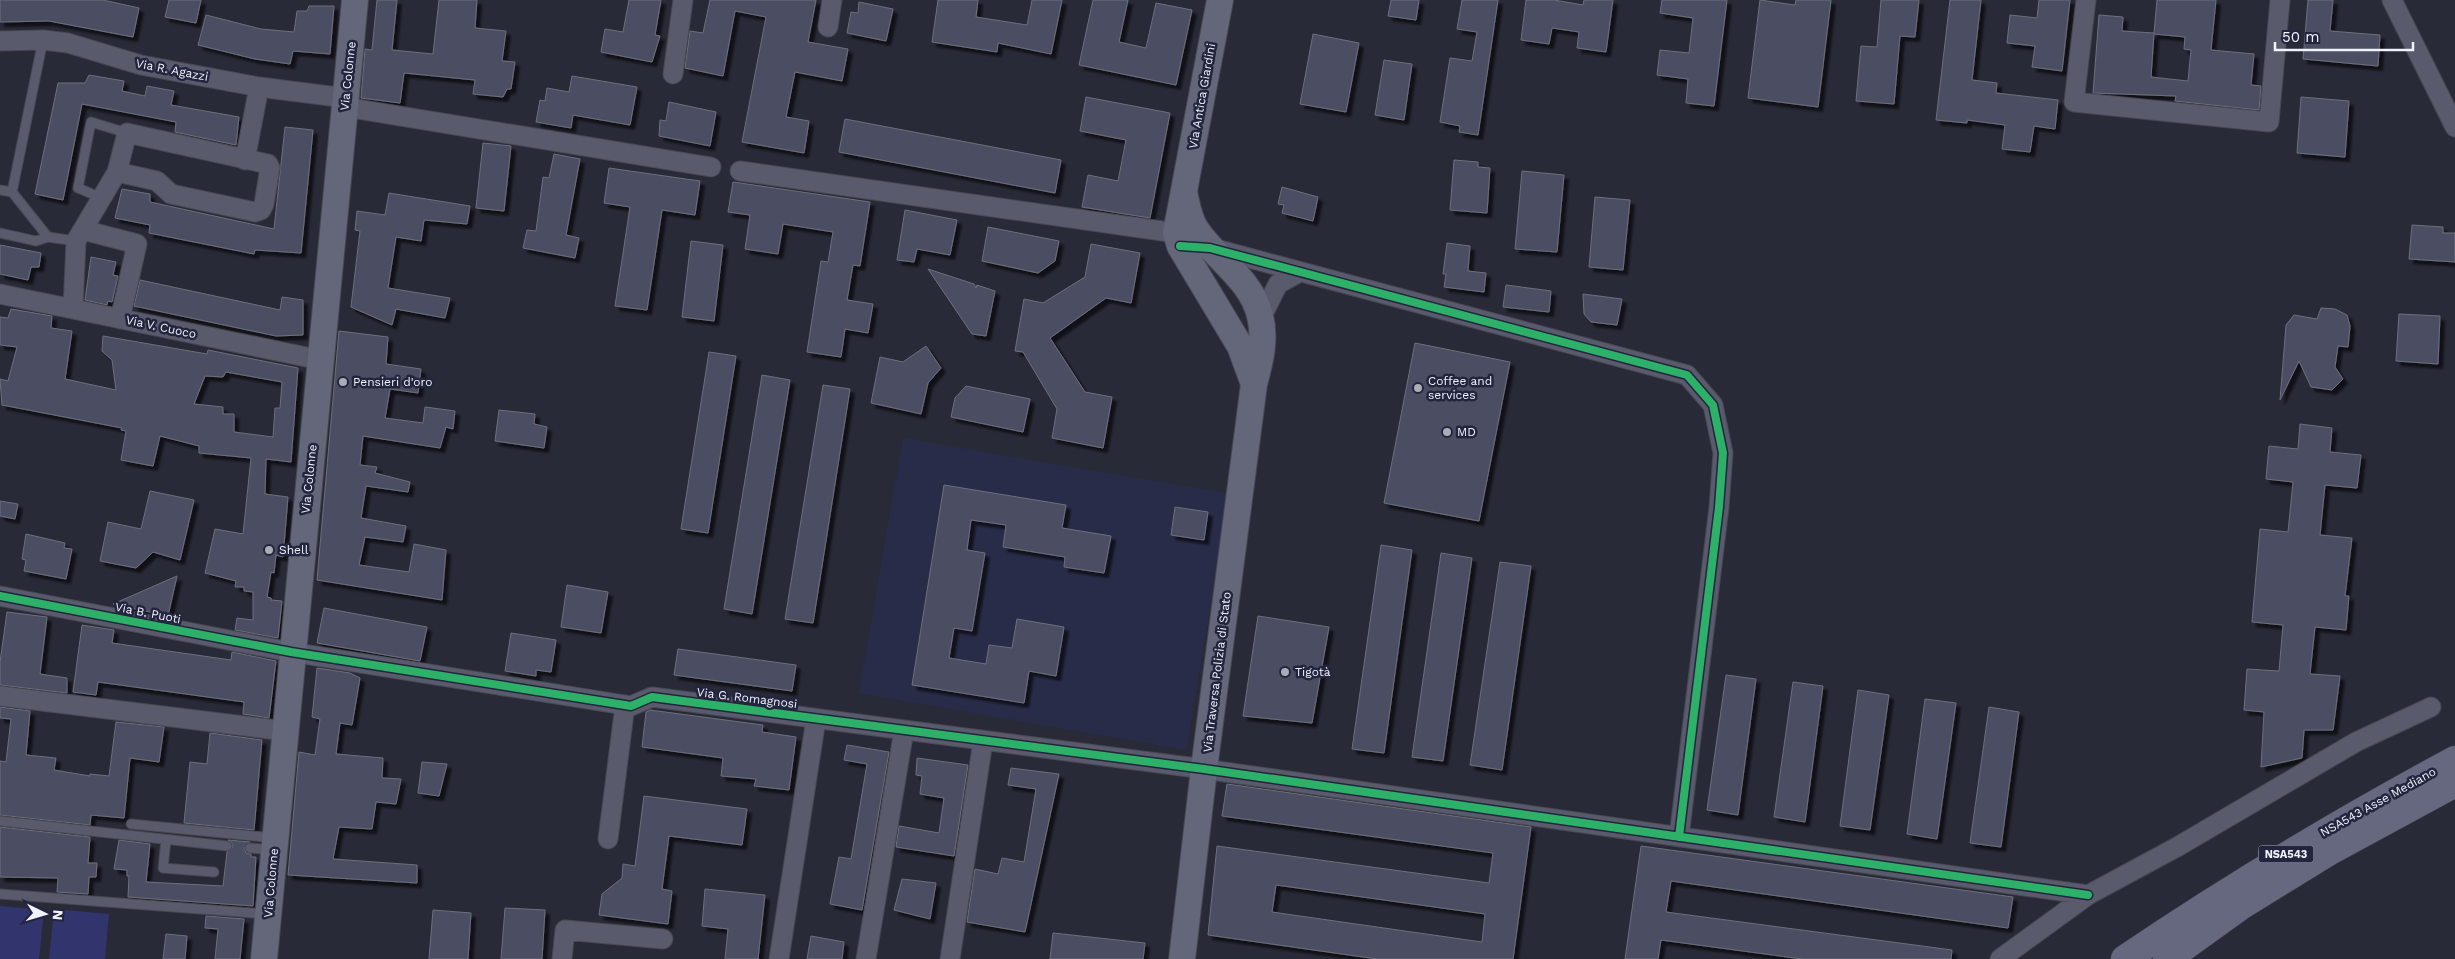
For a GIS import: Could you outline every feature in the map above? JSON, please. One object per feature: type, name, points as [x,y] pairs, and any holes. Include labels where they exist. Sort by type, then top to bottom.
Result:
[{"type":"highway","name":"NSA543 Asse Mediano","points":[[2124,959],[2233,886],[2309,840],[2455,760]]},
{"type":"highway","name":"NSA543 Asse Mediano","points":[[2167,959],[2242,905],[2328,852],[2455,783]]},
{"type":"street","name":"Via Colonne","points":[[264,959],[268,914],[266,846],[284,731],[355,0]]},
{"type":"street","points":[[673,74],[683,0]]},
{"type":"street","points":[[828,27],[832,0]]},
{"type":"street","name":"Via Antica Giardini","points":[[1178,239],[1184,192],[1220,0]]},
{"type":"street","points":[[2086,0],[2074,102],[2269,122],[2280,0]]},
{"type":"street","points":[[2392,0],[2455,127]]},
{"type":"street","name":"Via R. Agazzi","points":[[0,42],[43,40],[68,43],[141,64],[259,87],[711,167]]},
{"type":"street","points":[[245,160],[259,87]]},
{"type":"street","points":[[73,309],[80,236],[117,172],[127,133],[268,164],[270,168],[264,204],[261,210],[254,212],[171,194],[157,181],[117,172]]},
{"type":"street","points":[[740,171],[1178,239],[1219,256],[1298,273],[1687,375],[1713,405],[1722,453],[1719,507],[1679,837]]},
{"type":"street","name":"Via Antica Giardini","points":[[1184,192],[1188,212],[1196,230],[1242,281],[1257,304],[1261,318],[1261,356],[1254,384]]},
{"type":"street","points":[[80,236],[137,244],[120,318]]},
{"type":"street","points":[[1178,239],[1240,346],[1254,384]]},
{"type":"street","points":[[1202,282],[1212,270],[1219,256]]},
{"type":"street","points":[[1229,327],[1244,325],[1261,318],[1278,284],[1298,273]]},
{"type":"street","name":"Via V. Cuoco","points":[[0,294],[321,360]]},
{"type":"street","name":"Via Traversa Polizia di Stato","points":[[1182,959],[1204,769],[1254,384]]},
{"type":"street","name":"Via B. Puoti","points":[[0,596],[291,652]]},
{"type":"street","name":"Via G. Romagnosi","points":[[291,652],[625,706],[631,706],[652,697],[1204,769],[2088,895]]},
{"type":"street","points":[[0,696],[284,731]]},
{"type":"street","points":[[608,839],[625,706]]},
{"type":"street","points":[[2000,959],[2088,895],[2177,847],[2356,742],[2431,707]]},
{"type":"street","points":[[779,959],[816,719]]},
{"type":"street","points":[[866,959],[904,730]]},
{"type":"street","points":[[950,959],[983,740]]},
{"type":"street","points":[[562,959],[565,930],[664,940]]},
{"type":"lane","points":[[12,192],[43,40]]},
{"type":"lane","points":[[102,198],[78,188],[91,122],[127,133]]},
{"type":"lane","points":[[0,190],[12,192],[48,237]]},
{"type":"lane","points":[[0,233],[36,241],[48,237],[80,236]]},
{"type":"lane","points":[[0,822],[227,846]]},
{"type":"lane","points":[[131,824],[266,846]]},
{"type":"lane","points":[[166,840],[163,868],[214,872]]},
{"type":"lane","points":[[0,894],[268,914]]},
{"type":"shaded area","points":[[903,438],[1230,494],[1186,750],[859,693]]},
{"type":"shaded area","points":[[0,906],[44,910],[39,959],[0,959]]},
{"type":"shaded area","points":[[54,909],[109,914],[105,959],[49,959]]},
{"type":"building","points":[[0,0],[103,0],[139,8],[133,37],[49,21],[0,22]]},
{"type":"building","points":[[169,0],[201,0],[196,23],[165,17]]},
{"type":"building","points":[[377,0],[397,0],[392,50],[433,54],[439,0],[477,0],[475,28],[506,31],[502,61],[515,62],[511,89],[507,89],[503,97],[473,94],[475,80],[404,73],[400,103],[361,98],[365,49],[372,50]]},
{"type":"building","points":[[629,0],[661,0],[655,35],[660,36],[652,62],[601,52],[605,29],[623,32]]},
{"type":"building","points":[[710,0],[816,0],[808,42],[848,49],[842,81],[795,72],[786,117],[809,121],[804,153],[742,142],[766,17],[735,11],[723,76],[685,68],[690,31],[703,33]]},
{"type":"building","points":[[938,0],[978,0],[976,17],[1027,25],[1032,0],[1062,0],[1051,54],[998,43],[997,52],[932,42]]},
{"type":"building","points":[[1093,0],[1128,0],[1119,42],[1146,48],[1156,3],[1192,10],[1176,85],[1079,65]]},
{"type":"building","points":[[1391,0],[1419,0],[1416,20],[1388,16]]},
{"type":"building","points":[[1462,0],[1498,0],[1478,135],[1459,132],[1460,126],[1440,122],[1450,58],[1472,61],[1477,32],[1457,29]]},
{"type":"building","points":[[1526,0],[1554,0],[1583,5],[1584,0],[1613,0],[1606,52],[1577,48],[1579,32],[1552,28],[1549,44],[1521,40]]},
{"type":"building","points":[[1662,0],[1727,0],[1714,106],[1686,103],[1688,79],[1657,75],[1660,50],[1689,53],[1693,18],[1660,13]]},
{"type":"building","points":[[1760,0],[1795,5],[1796,0],[1831,0],[1818,107],[1748,98]]},
{"type":"building","points":[[1881,0],[1919,0],[1915,37],[1900,36],[1894,104],[1856,101],[1861,46],[1877,47]]},
{"type":"building","points":[[1950,0],[1981,0],[1972,80],[1997,83],[1996,93],[2058,100],[2055,129],[2034,126],[2030,152],[2002,149],[2005,125],[1967,120],[1967,123],[1936,120]]},
{"type":"building","points":[[2039,0],[2070,0],[2062,71],[2032,67],[2035,46],[2007,43],[2010,15],[2037,18]]},
{"type":"building","points":[[2157,0],[2216,0],[2211,50],[2254,54],[2251,85],[2261,86],[2259,110],[2175,101],[2176,96],[2093,93],[2099,15],[2123,17],[2122,31],[2154,33]],"holes":[[[2154,34],[2185,37],[2184,49],[2191,50],[2188,81],[2151,77]]]},
{"type":"building","points":[[2308,0],[2333,0],[2330,31],[2380,35],[2378,66],[2303,59]]},
{"type":"building","points":[[859,2],[893,9],[886,41],[847,33],[851,12],[858,13]]},
{"type":"building","points":[[309,6],[334,6],[330,54],[293,51],[290,64],[255,59],[198,45],[206,15],[261,29],[294,32],[297,11],[307,11]]},
{"type":"building","points":[[1313,34],[1359,43],[1346,112],[1300,104]]},
{"type":"building","points":[[1384,60],[1412,64],[1404,120],[1375,115]]},
{"type":"building","points":[[89,75],[124,81],[122,91],[145,96],[147,86],[174,91],[171,105],[239,117],[236,145],[175,132],[176,122],[82,104],[63,200],[35,194],[58,83],[85,83]]},
{"type":"building","points":[[572,76],[637,87],[630,125],[573,115],[571,128],[536,122],[540,100],[545,101],[547,88],[569,92]]},
{"type":"building","points":[[1086,97],[1170,113],[1150,218],[1082,207],[1088,175],[1118,181],[1126,140],[1080,131]]},
{"type":"building","points":[[2301,97],[2349,101],[2345,157],[2297,153]]},
{"type":"building","points":[[669,102],[716,112],[710,146],[659,136],[660,120],[666,121]]},
{"type":"building","points":[[845,119],[1061,160],[1055,193],[839,152]]},
{"type":"building","points":[[285,127],[313,130],[301,253],[255,250],[254,254],[149,233],[150,225],[115,218],[122,189],[150,194],[150,202],[274,229]]},
{"type":"building","points":[[483,143],[511,146],[504,211],[476,208]]},
{"type":"building","points":[[554,154],[580,159],[566,235],[579,238],[575,258],[523,248],[527,230],[536,231],[543,177],[549,178]]},
{"type":"building","points":[[1454,160],[1478,162],[1478,167],[1490,168],[1487,213],[1450,210]]},
{"type":"building","points":[[609,168],[700,181],[695,215],[662,210],[647,310],[615,306],[630,207],[604,203]]},
{"type":"building","points":[[1522,171],[1564,175],[1557,252],[1515,249]]},
{"type":"building","points":[[733,182],[870,202],[860,266],[853,265],[847,300],[873,304],[868,333],[845,329],[841,357],[807,352],[821,261],[828,262],[833,232],[783,224],[778,254],[745,249],[750,215],[728,212]]},
{"type":"building","points":[[1282,187],[1318,197],[1313,221],[1282,213],[1284,205],[1278,204]]},
{"type":"building","points":[[389,193],[470,206],[467,224],[424,220],[421,241],[396,237],[388,288],[450,298],[445,318],[396,309],[392,325],[351,307],[360,231],[355,230],[357,211],[385,215]]},
{"type":"building","points":[[1595,197],[1630,200],[1623,270],[1589,267]]},
{"type":"building","points":[[905,210],[957,220],[950,255],[917,249],[914,262],[897,260]]},
{"type":"building","points":[[2412,225],[2443,227],[2443,233],[2455,233],[2455,262],[2409,259]]},
{"type":"building","points":[[988,227],[1059,241],[1055,261],[1038,273],[982,261]]},
{"type":"building","points":[[691,241],[723,245],[714,321],[682,317]]},
{"type":"building","points":[[1447,243],[1470,246],[1468,271],[1486,273],[1484,292],[1444,287],[1446,274],[1443,274]]},
{"type":"building","points":[[1091,244],[1140,253],[1131,303],[1106,298],[1050,338],[1085,392],[1112,397],[1103,448],[1052,438],[1057,409],[1023,352],[1015,351],[1024,299],[1043,303],[1085,277]]},
{"type":"building","points":[[0,245],[41,253],[39,267],[31,267],[28,280],[0,274]]},
{"type":"building","points":[[91,257],[116,262],[113,275],[118,276],[112,302],[108,301],[107,305],[85,300]]},
{"type":"building","points":[[928,269],[974,284],[976,288],[977,285],[995,291],[986,336],[972,334]]},
{"type":"building","points":[[140,280],[280,310],[282,297],[303,300],[303,335],[276,336],[134,306]]},
{"type":"building","points":[[1506,285],[1551,291],[1549,312],[1503,307]]},
{"type":"building","points":[[1583,294],[1622,299],[1617,325],[1591,322],[1584,314]]},
{"type":"building","points":[[2321,308],[2335,309],[2347,315],[2350,326],[2348,347],[2338,346],[2335,367],[2343,379],[2332,390],[2311,387],[2299,361],[2280,400],[2286,325],[2294,315],[2317,319]]},
{"type":"building","points":[[11,309],[52,316],[51,328],[72,331],[65,379],[116,390],[112,360],[102,351],[103,336],[207,354],[208,350],[298,368],[291,462],[266,459],[265,494],[288,497],[283,557],[276,555],[274,573],[271,572],[267,597],[271,598],[271,600],[282,601],[278,638],[235,630],[237,618],[253,620],[253,592],[244,591],[244,587],[235,587],[236,581],[205,573],[215,529],[243,534],[251,458],[199,453],[199,446],[160,436],[153,466],[121,460],[126,431],[121,430],[122,428],[2,405],[0,379],[8,381],[17,347],[0,345],[0,317],[8,318]],"holes":[[[226,372],[282,382],[280,408],[275,408],[273,437],[234,432],[234,414],[223,414],[223,407],[194,404],[205,376],[223,377]]]},
{"type":"building","points":[[2399,314],[2440,316],[2438,364],[2396,361]]},
{"type":"building","points":[[339,331],[388,337],[386,364],[421,369],[418,393],[390,389],[385,418],[423,423],[425,407],[455,411],[453,429],[446,427],[440,448],[363,436],[360,465],[377,467],[375,473],[410,482],[408,492],[366,486],[361,518],[406,526],[403,542],[365,537],[359,565],[409,572],[414,544],[446,550],[442,600],[317,580]]},
{"type":"building","name":"MD","points":[[1415,343],[1510,362],[1479,521],[1384,503]]},
{"type":"building","points":[[926,346],[941,368],[928,383],[921,414],[871,403],[880,357],[903,362]]},
{"type":"building","points":[[709,352],[736,356],[708,533],[681,529]]},
{"type":"building","points":[[762,375],[790,380],[752,614],[724,609]]},
{"type":"building","points":[[823,385],[850,389],[813,623],[785,619]]},
{"type":"building","points":[[966,386],[1030,399],[1023,432],[951,417],[955,398]]},
{"type":"building","points":[[499,410],[535,414],[534,424],[547,427],[544,448],[495,441]]},
{"type":"building","points":[[2300,424],[2332,428],[2330,452],[2361,455],[2357,488],[2325,485],[2320,535],[2352,538],[2345,596],[2349,596],[2346,630],[2315,627],[2310,674],[2340,676],[2333,730],[2304,730],[2302,758],[2261,767],[2264,712],[2244,710],[2247,669],[2279,671],[2283,625],[2252,622],[2260,529],[2288,532],[2293,482],[2266,479],[2269,446],[2298,449]]},
{"type":"building","points":[[944,485],[1066,505],[1062,528],[1111,536],[1104,573],[1064,567],[1065,557],[1003,547],[1006,525],[971,520],[967,550],[985,553],[972,631],[954,628],[949,658],[986,664],[989,645],[1012,648],[1017,619],[1064,627],[1056,676],[1029,671],[1024,703],[912,685]]},
{"type":"building","points":[[150,491],[194,500],[180,560],[153,552],[136,568],[100,561],[108,522],[141,529]]},
{"type":"building","points":[[0,501],[18,504],[15,519],[0,516]]},
{"type":"building","points":[[1175,507],[1208,512],[1204,540],[1171,535]]},
{"type":"building","points":[[26,534],[65,543],[64,548],[72,549],[66,579],[24,571],[26,560],[22,559]]},
{"type":"building","points":[[1381,545],[1412,550],[1384,753],[1352,749]]},
{"type":"building","points":[[1441,553],[1472,558],[1443,761],[1412,757]]},
{"type":"building","points":[[1500,562],[1531,566],[1502,770],[1470,765]]},
{"type":"building","points":[[177,576],[168,616],[113,604]]},
{"type":"building","points":[[567,585],[608,592],[601,633],[561,627]]},
{"type":"building","points":[[324,608],[427,627],[420,661],[317,643]]},
{"type":"building","points":[[7,612],[47,617],[40,674],[67,678],[67,693],[0,685],[0,662]]},
{"type":"building","name":"Tigotà","points":[[1258,616],[1329,627],[1312,723],[1243,716]]},
{"type":"building","points":[[82,625],[114,630],[112,643],[231,660],[232,652],[276,661],[269,718],[243,714],[244,702],[98,682],[96,695],[73,692]]},
{"type":"building","points":[[511,633],[556,640],[551,672],[536,670],[536,676],[505,671]]},
{"type":"building","points":[[678,649],[796,665],[792,691],[674,675]]},
{"type":"building","points":[[317,668],[350,673],[360,678],[352,725],[340,723],[336,754],[383,758],[382,778],[401,779],[396,804],[376,802],[372,829],[339,827],[333,859],[417,865],[417,883],[288,875],[299,752],[315,755],[320,719],[312,717]]},
{"type":"building","points":[[1726,675],[1756,679],[1738,815],[1707,810]]},
{"type":"building","points":[[1793,682],[1823,686],[1805,822],[1774,817]]},
{"type":"building","points":[[1858,690],[1889,695],[1870,830],[1840,826]]},
{"type":"building","points":[[1925,699],[1956,703],[1937,839],[1907,834]]},
{"type":"building","points":[[0,707],[30,711],[26,755],[56,758],[54,770],[90,776],[90,774],[109,776],[116,722],[164,727],[159,762],[130,758],[124,818],[91,815],[90,825],[0,815],[0,761],[6,762],[11,719],[0,718]]},
{"type":"building","points":[[1989,707],[2019,712],[2001,847],[1970,843]]},
{"type":"building","points":[[650,710],[763,725],[762,732],[796,737],[789,790],[754,786],[756,779],[721,776],[723,758],[642,747],[646,712]]},
{"type":"building","points":[[210,733],[262,740],[254,830],[184,823],[190,762],[207,764]]},
{"type":"building","points":[[847,745],[889,752],[862,910],[830,904],[839,857],[851,859],[867,764],[844,760]]},
{"type":"building","points":[[917,758],[968,765],[954,856],[896,847],[899,826],[939,833],[944,798],[920,794],[922,776],[916,775]]},
{"type":"building","points":[[422,762],[447,764],[439,796],[418,793]]},
{"type":"building","points":[[1011,768],[1059,774],[1025,932],[967,922],[975,869],[998,874],[1002,858],[1024,862],[1036,789],[1008,785]]},
{"type":"building","points":[[1227,784],[1531,827],[1513,959],[1377,959],[1208,935],[1217,846],[1489,883],[1493,853],[1222,816]],"holes":[[[1276,885],[1485,914],[1482,942],[1272,912]]]},
{"type":"building","points":[[644,796],[747,809],[742,845],[669,836],[662,889],[672,891],[668,924],[599,915],[602,894],[622,878],[623,864],[635,866]]},
{"type":"building","points":[[0,827],[90,837],[88,863],[97,863],[96,877],[89,877],[88,894],[57,892],[58,878],[0,877]]},
{"type":"building","points":[[119,840],[150,844],[146,882],[223,886],[227,852],[233,847],[232,843],[228,840],[250,842],[244,848],[246,853],[251,854],[251,857],[256,857],[253,906],[128,897],[129,876],[127,876],[127,870],[114,869]]},
{"type":"building","points":[[1641,846],[2013,897],[2008,928],[1671,881],[1666,912],[1952,950],[1951,959],[1802,959],[1661,940],[1658,959],[1625,959]]},
{"type":"building","points":[[902,879],[936,883],[930,919],[894,910]]},
{"type":"building","points":[[705,889],[765,895],[758,959],[725,959],[728,929],[702,926]]},
{"type":"building","points":[[505,908],[545,910],[542,959],[501,959]]},
{"type":"building","points":[[433,910],[471,913],[468,959],[429,959]]},
{"type":"building","points":[[206,916],[244,919],[240,959],[215,959],[218,929],[205,928]]},
{"type":"building","points":[[1053,933],[1145,943],[1143,959],[1050,959]]},
{"type":"building","points":[[166,934],[187,936],[185,959],[163,959]]},
{"type":"building","points":[[811,936],[844,942],[842,959],[807,959]]},
{"type":"cycle path","points":[[1180,246],[1210,248],[1687,375],[1713,405],[1723,453],[1719,507],[1679,837]]},
{"type":"cycle path","points":[[0,596],[291,652],[631,706],[652,697],[1204,769],[2088,895]]},
{"type":"place","name":"Pensieri d'oro","points":[[343,382]]},
{"type":"place","name":"Coffee and services","points":[[1418,388]]},
{"type":"place","name":"MD","points":[[1447,432]]},
{"type":"place","name":"Shell","points":[[269,550]]},
{"type":"place","name":"Tigotà","points":[[1285,672]]}]
